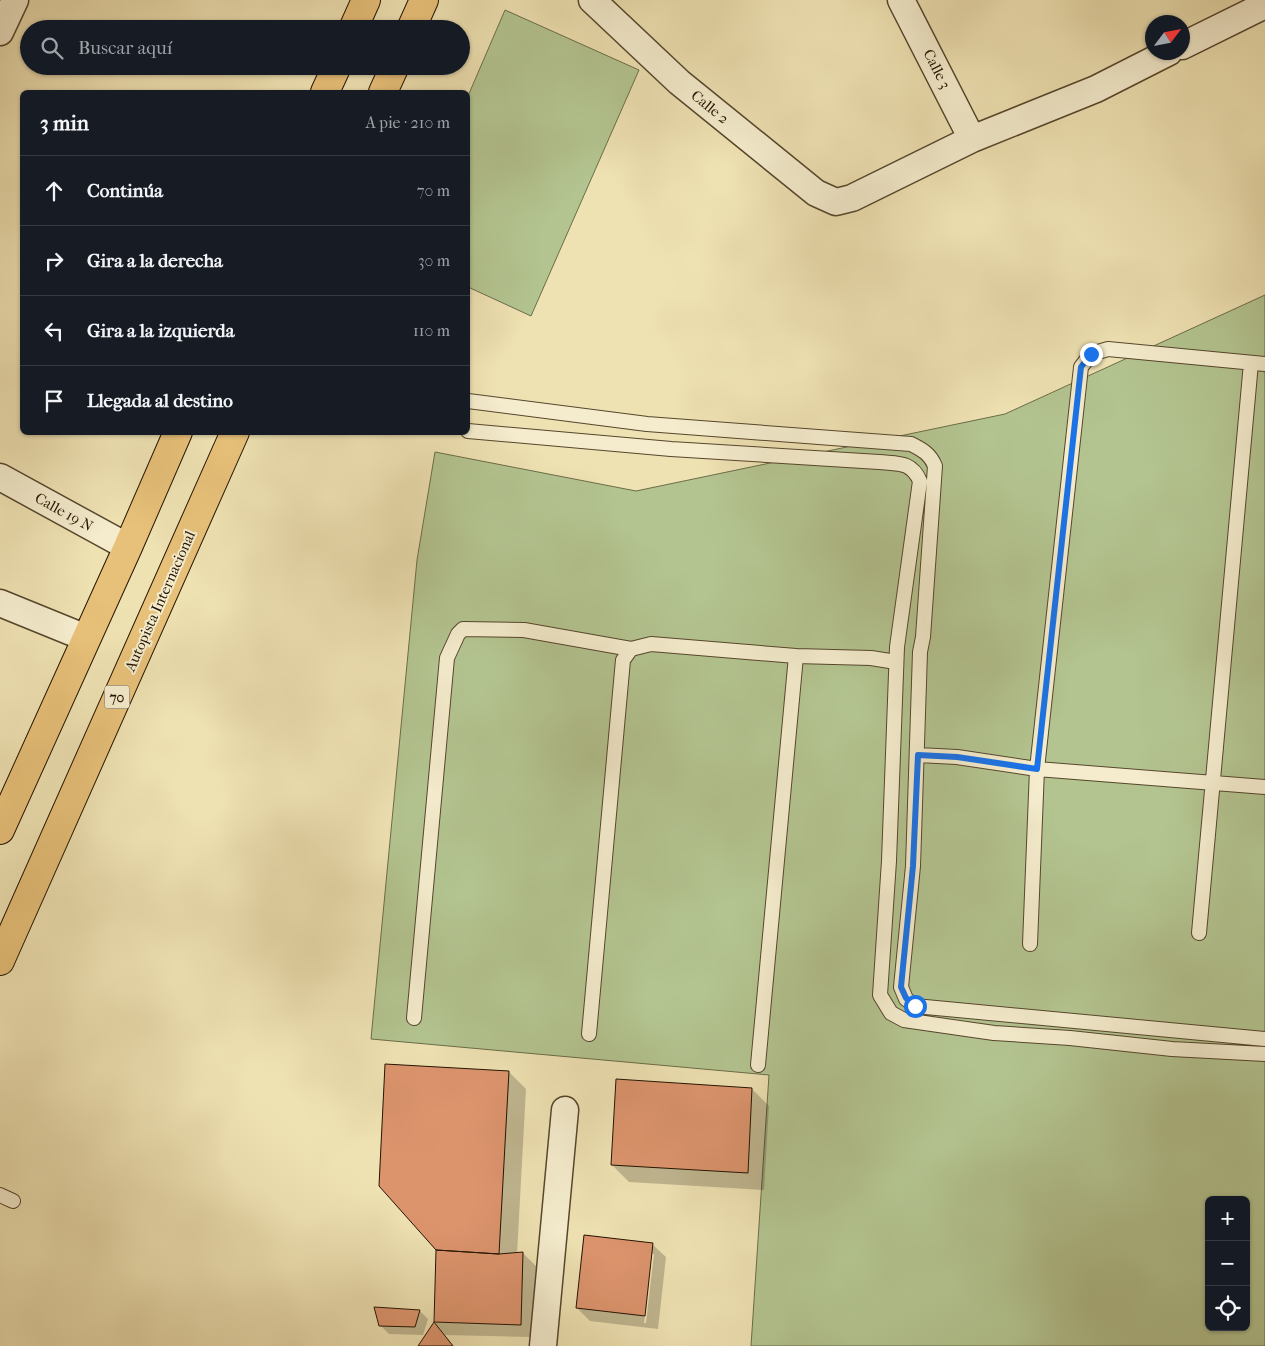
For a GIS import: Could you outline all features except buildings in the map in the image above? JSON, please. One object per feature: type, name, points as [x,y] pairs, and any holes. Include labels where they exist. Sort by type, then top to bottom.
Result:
[{"type":"highway","points":[[357,20],[366,0]]},
{"type":"highway","points":[[416,20],[424,0]]},
{"type":"highway","points":[[326,90],[333,75]]},
{"type":"highway","points":[[384,90],[391,75]]},
{"type":"highway","points":[[0,830],[177,435]]},
{"type":"highway","name":"Autopista Internacional","points":[[0,961],[234,435]]},
{"type":"street","points":[[0,32],[15,0]]},
{"type":"street","name":"Calle 2","points":[[592,0],[679,82],[816,193],[836,202],[852,198],[972,139]]},
{"type":"street","name":"Calle 3","points":[[901,0],[972,139]]},
{"type":"street","points":[[1190,42],[1261,8]]},
{"type":"street","points":[[972,139],[1096,89],[1153,60]]},
{"type":"street","name":"Calle 19 N","points":[[0,477],[128,547]]},
{"type":"street","points":[[0,603],[86,638]]},
{"type":"street","points":[[543,1346],[565,1110]]},
{"type":"lane","points":[[1030,944],[1037,769],[1081,367],[1091,354],[1108,348],[1265,364]]},
{"type":"lane","points":[[1199,933],[1251,363]]},
{"type":"lane","points":[[470,401],[646,424],[911,444],[931,456],[935,466],[923,636],[920,652],[913,866],[901,987],[906,998],[915,1006],[1265,1039]]},
{"type":"lane","points":[[470,431],[671,449],[879,462],[911,467],[917,473],[920,481],[896,662],[889,862],[880,995],[891,1013],[904,1020],[994,1033],[1265,1054]]},
{"type":"lane","points":[[917,473],[931,456]]},
{"type":"lane","points":[[414,1018],[447,658],[458,634],[463,629],[524,630],[631,649],[651,644],[796,656],[871,658],[896,662]]},
{"type":"lane","points":[[589,1034],[623,660],[631,649]]},
{"type":"lane","points":[[758,1065],[796,656]]},
{"type":"lane","points":[[918,755],[957,757],[1037,769],[1265,786]]},
{"type":"lane","points":[[889,862],[913,866]]},
{"type":"lane","points":[[0,1196],[13,1201]]},
{"type":"green space","points":[[505,10],[639,70],[531,316],[470,288],[470,91]]},
{"type":"green space","points":[[1265,295],[1265,1346],[751,1346],[769,1075],[371,1039],[417,560],[435,452],[636,491],[1005,414]]},
{"type":"route","points":[[915,1006],[906,998],[901,987],[913,866],[918,755],[957,757],[1037,769],[1081,367],[1091,354]]}]
